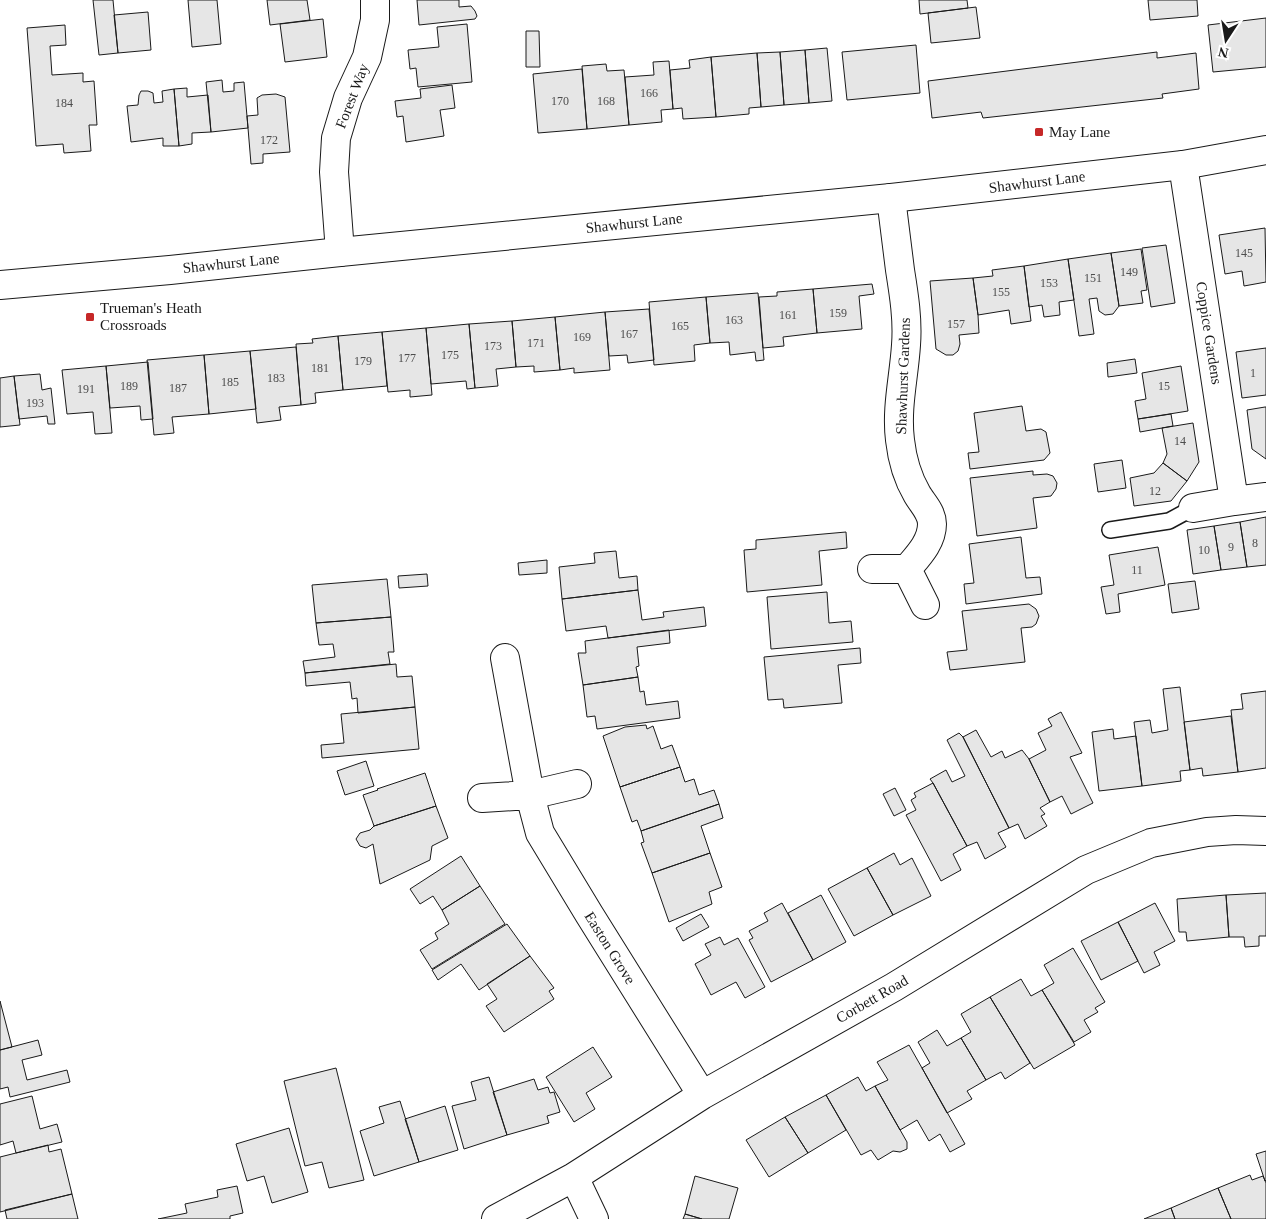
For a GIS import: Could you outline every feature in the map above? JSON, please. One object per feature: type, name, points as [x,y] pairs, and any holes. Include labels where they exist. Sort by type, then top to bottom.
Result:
[{"type":"street","name":"Forest Way","points":[[340,252],[334,172],[336,138],[348,98],[367,57],[375,20],[376,0]]},
{"type":"street","name":"Shawhurst Lane","points":[[0,285],[170,270],[890,198],[1184,165],[1266,150]]},
{"type":"street","name":"Coppice Gardens","points":[[1184,165],[1234,501]]},
{"type":"street","name":"Shawhurst Gardens","points":[[890,198],[906,321],[906,345],[899,418],[900,439],[906,469],[916,494],[927,508],[932,522],[930,538],[924,550],[907,569]]},
{"type":"street","points":[[1193,508],[1266,497]]},
{"type":"street","points":[[872,568],[907,569],[925,605]]},
{"type":"street","name":"Easton Grove","points":[[505,658],[530,795],[540,833],[702,1095]]},
{"type":"street","points":[[482,798],[530,795],[577,784]]},
{"type":"street","name":"Corbett Road","points":[[496,1219],[574,1177],[702,1095],[894,987],[1086,870],[1151,843],[1207,832],[1236,830],[1266,831]]},
{"type":"street","points":[[574,1177],[594,1219]]},
{"type":"lane","points":[[1110,530],[1169,521],[1193,508]]},
{"type":"building","points":[[93,0],[113,0],[118,53],[99,55]]},
{"type":"building","points":[[188,0],[217,0],[221,44],[192,47]]},
{"type":"building","points":[[267,0],[307,0],[310,20],[270,25]]},
{"type":"building","points":[[417,0],[459,0],[459,7],[471,6],[477,16],[475,19],[419,25]]},
{"type":"building","points":[[919,0],[967,0],[968,8],[920,14]]},
{"type":"building","points":[[1148,0],[1197,0],[1198,16],[1150,20]]},
{"type":"building","points":[[976,7],[980,38],[931,43],[928,13]]},
{"type":"building","points":[[148,12],[151,50],[118,53],[114,15]]},
{"type":"building","points":[[1266,18],[1266,67],[1213,72],[1208,25]]},
{"type":"building","points":[[323,19],[327,57],[285,62],[280,24]]},
{"type":"building","points":[[467,24],[472,82],[418,87],[416,68],[410,69],[408,50],[439,47],[437,27]]},
{"type":"building","points":[[65,25],[66,45],[50,46],[52,75],[83,73],[83,82],[94,81],[97,125],[89,125],[91,151],[64,153],[63,144],[36,146],[27,28]]},
{"type":"building","points":[[526,31],[539,31],[540,67],[526,67]]},
{"type":"building","points":[[916,45],[920,93],[847,100],[842,52]]},
{"type":"building","points":[[827,48],[832,101],[809,103],[805,50]]},
{"type":"building","points":[[805,50],[809,103],[784,105],[780,52]]},
{"type":"building","points":[[780,52],[784,105],[761,107],[757,53]]},
{"type":"building","points":[[1157,52],[1157,58],[1196,53],[1199,89],[1162,94],[1163,98],[983,118],[981,112],[932,118],[928,81]]},
{"type":"building","points":[[757,53],[761,107],[749,108],[749,114],[716,117],[711,57]]},
{"type":"building","points":[[711,57],[716,117],[683,119],[682,108],[673,109],[670,70],[690,68],[689,60]]},
{"type":"building","points":[[669,61],[673,109],[661,110],[662,122],[629,125],[625,77],[654,75],[653,62]]},
{"type":"building","points":[[606,64],[607,71],[624,70],[629,125],[587,129],[582,66]]},
{"type":"building","points":[[582,69],[587,129],[538,133],[533,74]]},
{"type":"building","points":[[222,80],[223,92],[234,91],[234,83],[244,82],[248,128],[211,132],[206,82]]},
{"type":"building","points":[[452,85],[455,108],[440,110],[444,136],[406,142],[403,116],[397,117],[395,101],[421,98],[420,89]]},
{"type":"building","points":[[187,88],[187,97],[208,95],[211,132],[192,133],[192,144],[179,146],[174,89]]},
{"type":"building","points":[[174,89],[179,146],[163,146],[163,138],[131,142],[127,106],[138,105],[141,91],[153,93],[154,103],[163,102],[162,91]]},
{"type":"building","points":[[276,94],[285,97],[290,152],[263,154],[263,163],[251,164],[247,116],[258,115],[257,98],[262,95]]},
{"type":"building","points":[[1265,228],[1266,282],[1244,286],[1242,271],[1225,274],[1219,235]]},
{"type":"building","points":[[1166,245],[1175,303],[1151,307],[1142,248]]},
{"type":"building","points":[[1141,249],[1147,290],[1141,291],[1143,303],[1119,306],[1111,253]]},
{"type":"building","points":[[1111,253],[1119,306],[1113,314],[1105,315],[1099,311],[1097,298],[1089,299],[1094,334],[1079,336],[1068,259]]},
{"type":"building","points":[[1068,259],[1074,300],[1059,302],[1060,315],[1044,317],[1042,305],[1029,307],[1024,266]]},
{"type":"building","points":[[1024,266],[1031,321],[1011,324],[1009,310],[978,315],[973,278],[993,276],[992,270]]},
{"type":"building","points":[[973,278],[979,333],[959,335],[960,344],[958,351],[953,355],[946,355],[936,349],[930,281]]},
{"type":"building","points":[[872,284],[874,294],[859,296],[862,329],[817,333],[813,289]]},
{"type":"building","points":[[813,289],[817,333],[783,337],[784,346],[763,348],[759,297],[777,296],[777,292]]},
{"type":"building","points":[[758,293],[764,360],[756,361],[755,352],[730,355],[729,342],[710,343],[706,297]]},
{"type":"building","points":[[706,297],[710,343],[694,345],[695,361],[654,365],[649,302]]},
{"type":"building","points":[[649,309],[654,360],[628,363],[627,355],[609,356],[605,312]]},
{"type":"building","points":[[605,312],[610,370],[574,373],[574,368],[560,370],[555,317]]},
{"type":"building","points":[[555,317],[560,370],[534,372],[534,366],[516,367],[512,321]]},
{"type":"building","points":[[512,321],[516,367],[496,369],[498,386],[475,388],[469,324]]},
{"type":"building","points":[[469,324],[475,388],[467,389],[466,381],[431,384],[426,328]]},
{"type":"building","points":[[426,328],[432,395],[410,397],[410,390],[388,392],[382,332]]},
{"type":"building","points":[[382,332],[387,386],[343,390],[338,336]]},
{"type":"building","points":[[338,336],[343,390],[315,393],[316,403],[301,405],[296,344],[313,343],[312,339]]},
{"type":"building","points":[[296,347],[301,405],[279,407],[281,420],[257,423],[250,351]]},
{"type":"building","points":[[1266,348],[1266,395],[1242,398],[1236,352]]},
{"type":"building","points":[[250,351],[256,409],[209,414],[204,355]]},
{"type":"building","points":[[204,355],[209,414],[172,417],[174,433],[154,435],[147,360]]},
{"type":"building","points":[[1135,359],[1137,373],[1108,377],[1107,363]]},
{"type":"building","points":[[148,362],[153,419],[141,420],[140,406],[110,408],[106,366]]},
{"type":"building","points":[[106,366],[112,433],[95,434],[93,412],[67,414],[62,370]]},
{"type":"building","points":[[1181,366],[1188,411],[1138,419],[1135,401],[1146,399],[1142,373]]},
{"type":"building","points":[[40,374],[42,390],[51,388],[55,424],[48,424],[47,416],[19,419],[14,376]]},
{"type":"building","points":[[14,376],[20,425],[0,427],[0,378]]},
{"type":"building","points":[[1022,406],[1026,431],[1041,429],[1046,432],[1050,453],[1044,460],[970,469],[968,453],[979,452],[974,413]]},
{"type":"building","points":[[1266,407],[1266,459],[1252,449],[1247,410]]},
{"type":"building","points":[[1171,414],[1173,426],[1140,432],[1138,419]]},
{"type":"building","points":[[1193,423],[1199,462],[1187,481],[1163,463],[1167,454],[1162,428]]},
{"type":"building","points":[[1122,460],[1126,488],[1098,492],[1094,464]]},
{"type":"building","points":[[1163,463],[1187,481],[1171,501],[1134,506],[1130,478],[1154,473]]},
{"type":"building","points":[[1033,471],[1033,475],[1047,474],[1053,476],[1057,483],[1056,489],[1051,496],[1033,498],[1037,528],[977,536],[970,478]]},
{"type":"building","points":[[1266,517],[1266,565],[1247,567],[1240,522]]},
{"type":"building","points":[[1240,522],[1247,567],[1221,570],[1214,526]]},
{"type":"building","points":[[1214,526],[1221,570],[1193,574],[1187,530]]},
{"type":"building","points":[[846,532],[847,548],[819,551],[822,585],[747,592],[744,550],[756,549],[756,540]]},
{"type":"building","points":[[1021,537],[1026,578],[1040,577],[1042,594],[966,604],[964,584],[974,583],[969,544]]},
{"type":"building","points":[[1158,547],[1165,585],[1118,594],[1120,612],[1106,614],[1101,587],[1114,585],[1109,555]]},
{"type":"building","points":[[616,551],[619,578],[637,576],[638,590],[562,599],[559,567],[595,563],[594,553]]},
{"type":"building","points":[[547,560],[547,573],[519,575],[518,563]]},
{"type":"building","points":[[427,574],[428,586],[399,588],[398,576]]},
{"type":"building","points":[[387,579],[391,617],[316,623],[312,585]]},
{"type":"building","points":[[1195,581],[1199,609],[1172,613],[1168,584]]},
{"type":"building","points":[[638,590],[642,620],[664,617],[663,612],[704,607],[706,626],[608,638],[606,626],[566,631],[562,599]]},
{"type":"building","points":[[827,592],[829,623],[851,621],[853,642],[771,649],[767,597]]},
{"type":"building","points":[[1029,604],[1036,609],[1039,616],[1036,624],[1032,627],[1021,628],[1025,662],[950,670],[947,652],[967,650],[962,611]]},
{"type":"building","points":[[391,617],[394,652],[388,652],[390,664],[305,673],[303,661],[335,657],[333,644],[319,645],[316,623]]},
{"type":"building","points":[[669,630],[670,643],[637,647],[639,666],[636,667],[638,677],[583,685],[578,653],[586,653],[585,641]]},
{"type":"building","points":[[860,648],[861,663],[838,665],[842,703],[784,708],[783,699],[768,700],[764,657]]},
{"type":"building","points":[[396,664],[397,677],[412,676],[415,707],[358,713],[357,698],[352,699],[350,682],[306,686],[305,673]]},
{"type":"building","points":[[638,677],[640,692],[644,691],[646,705],[678,701],[680,718],[597,729],[595,716],[587,717],[583,685]]},
{"type":"building","points":[[1180,687],[1190,770],[1180,771],[1181,781],[1142,786],[1134,722],[1150,720],[1152,733],[1168,730],[1163,689]]},
{"type":"building","points":[[1266,691],[1266,768],[1238,772],[1231,710],[1243,709],[1241,694]]},
{"type":"building","points":[[415,707],[419,749],[322,758],[321,745],[344,743],[341,714]]},
{"type":"building","points":[[1061,712],[1082,753],[1070,757],[1093,803],[1071,814],[1062,796],[1050,802],[1029,759],[1046,750],[1038,733],[1052,726],[1048,719]]},
{"type":"building","points":[[1231,716],[1238,772],[1203,776],[1202,768],[1190,770],[1184,722]]},
{"type":"building","points":[[646,725],[647,729],[653,726],[661,749],[672,745],[680,767],[620,787],[603,736],[625,727]]},
{"type":"building","points":[[1113,729],[1114,739],[1136,736],[1142,786],[1099,791],[1092,732]]},
{"type":"building","points":[[976,730],[991,757],[1002,751],[1005,758],[1022,750],[1029,759],[1050,802],[1040,808],[1045,814],[1041,816],[1047,826],[1025,839],[1018,824],[1009,828],[963,737]]},
{"type":"building","points":[[959,733],[963,737],[1009,828],[998,833],[1006,847],[985,859],[977,842],[967,846],[930,779],[946,770],[952,782],[965,776],[947,740]]},
{"type":"building","points":[[366,761],[374,786],[345,795],[337,771]]},
{"type":"building","points":[[680,767],[685,782],[694,779],[699,795],[714,790],[719,804],[641,831],[637,820],[632,822],[620,787]]},
{"type":"building","points":[[425,773],[436,806],[374,826],[363,795]]},
{"type":"building","points":[[933,783],[967,846],[953,854],[961,870],[941,881],[906,815],[916,810],[911,800],[916,797],[914,793]]},
{"type":"building","points":[[895,788],[906,810],[894,816],[883,794]]},
{"type":"building","points":[[719,804],[723,818],[701,826],[710,853],[652,873],[641,843],[644,842],[641,831]]},
{"type":"building","points":[[436,806],[448,838],[432,846],[430,860],[380,884],[373,844],[366,848],[360,846],[356,839],[360,833],[370,830],[374,826]]},
{"type":"building","points":[[710,853],[722,887],[709,892],[712,904],[669,922],[652,873]]},
{"type":"building","points":[[894,853],[900,865],[912,858],[931,896],[893,915],[867,868]]},
{"type":"building","points":[[461,856],[480,886],[442,910],[433,896],[420,904],[410,889]]},
{"type":"building","points":[[867,868],[893,915],[854,936],[828,889]]},
{"type":"building","points":[[480,886],[505,924],[432,969],[420,950],[438,939],[435,933],[449,924],[442,910]]},
{"type":"building","points":[[1266,893],[1266,936],[1259,936],[1259,946],[1245,947],[1244,937],[1229,937],[1226,895]]},
{"type":"building","points":[[821,895],[846,942],[813,960],[788,913]]},
{"type":"building","points":[[1226,895],[1229,937],[1187,941],[1186,932],[1179,932],[1177,899]]},
{"type":"building","points":[[782,903],[813,960],[771,982],[749,940],[753,938],[749,931],[768,921],[764,913]]},
{"type":"building","points":[[1155,903],[1175,941],[1154,952],[1160,965],[1144,973],[1118,922]]},
{"type":"building","points":[[701,914],[709,927],[683,941],[676,928]]},
{"type":"building","points":[[1118,922],[1138,961],[1101,980],[1081,941]]},
{"type":"building","points":[[507,924],[530,956],[479,990],[461,964],[438,980],[432,970]]},
{"type":"building","points":[[720,937],[724,945],[738,938],[765,987],[745,998],[736,982],[711,995],[695,964],[711,955],[705,944]]},
{"type":"building","points":[[1073,948],[1105,1002],[1095,1008],[1098,1012],[1084,1020],[1091,1032],[1074,1042],[1042,990],[1054,983],[1044,965]]},
{"type":"building","points":[[530,956],[554,988],[549,991],[554,999],[504,1032],[486,1006],[497,999],[487,984]]},
{"type":"building","points":[[1021,979],[1031,996],[1042,990],[1075,1045],[1034,1069],[990,997]]},
{"type":"building","points":[[990,997],[1030,1063],[1005,1079],[1001,1072],[986,1080],[961,1038],[971,1032],[961,1014]]},
{"type":"building","points":[[0,1001],[12,1047],[0,1050]]},
{"type":"building","points":[[937,1030],[947,1046],[961,1038],[986,1080],[967,1091],[972,1099],[947,1113],[922,1068],[930,1063],[918,1042]]},
{"type":"building","points":[[38,1040],[42,1055],[22,1060],[27,1080],[67,1070],[70,1082],[10,1097],[8,1087],[0,1089],[0,1050]]},
{"type":"building","points":[[909,1045],[965,1144],[950,1152],[940,1134],[929,1141],[917,1120],[900,1130],[875,1086],[888,1080],[877,1062]]},
{"type":"building","points":[[593,1047],[612,1077],[586,1093],[595,1109],[574,1122],[546,1077]]},
{"type":"building","points":[[336,1068],[364,1180],[329,1188],[322,1162],[305,1166],[284,1081]]},
{"type":"building","points":[[489,1077],[507,1135],[464,1149],[452,1106],[476,1100],[471,1082]]},
{"type":"building","points":[[858,1077],[866,1091],[875,1086],[907,1142],[907,1149],[900,1152],[893,1151],[878,1160],[871,1150],[861,1155],[826,1095]]},
{"type":"building","points":[[534,1079],[538,1090],[548,1087],[550,1093],[554,1092],[560,1112],[547,1116],[549,1123],[507,1135],[493,1092]]},
{"type":"building","points":[[826,1095],[846,1130],[808,1153],[785,1117]]},
{"type":"building","points":[[32,1096],[40,1129],[57,1124],[62,1142],[16,1153],[13,1141],[0,1145],[0,1104]]},
{"type":"building","points":[[400,1101],[419,1162],[374,1176],[360,1131],[384,1123],[379,1107]]},
{"type":"building","points":[[445,1106],[458,1150],[419,1162],[405,1119]]},
{"type":"building","points":[[785,1117],[808,1153],[769,1177],[746,1140]]},
{"type":"building","points":[[289,1128],[308,1192],[272,1203],[264,1176],[247,1181],[236,1144]]},
{"type":"building","points":[[48,1145],[49,1152],[61,1149],[72,1194],[0,1212],[0,1157]]},
{"type":"building","points":[[1266,1151],[1266,1180],[1265,1181],[1256,1154]]},
{"type":"building","points":[[1250,1175],[1252,1180],[1263,1176],[1266,1183],[1266,1219],[1231,1219],[1218,1188]]},
{"type":"building","points":[[695,1176],[738,1188],[729,1219],[702,1219],[685,1214]]},
{"type":"building","points":[[237,1186],[243,1213],[230,1216],[230,1219],[158,1219],[187,1213],[185,1204],[218,1197],[217,1190]]},
{"type":"building","points":[[1218,1188],[1231,1219],[1175,1219],[1171,1208]]},
{"type":"building","points":[[72,1194],[78,1219],[7,1219],[5,1210]]},
{"type":"building","points":[[1171,1208],[1175,1219],[1144,1219]]},
{"type":"building","points":[[685,1214],[702,1219],[683,1219]]},
{"type":"place","name":"May Lane","points":[[1039,132]]},
{"type":"place","name":"Trueman's Heath Crossroads","points":[[90,317]]}]
